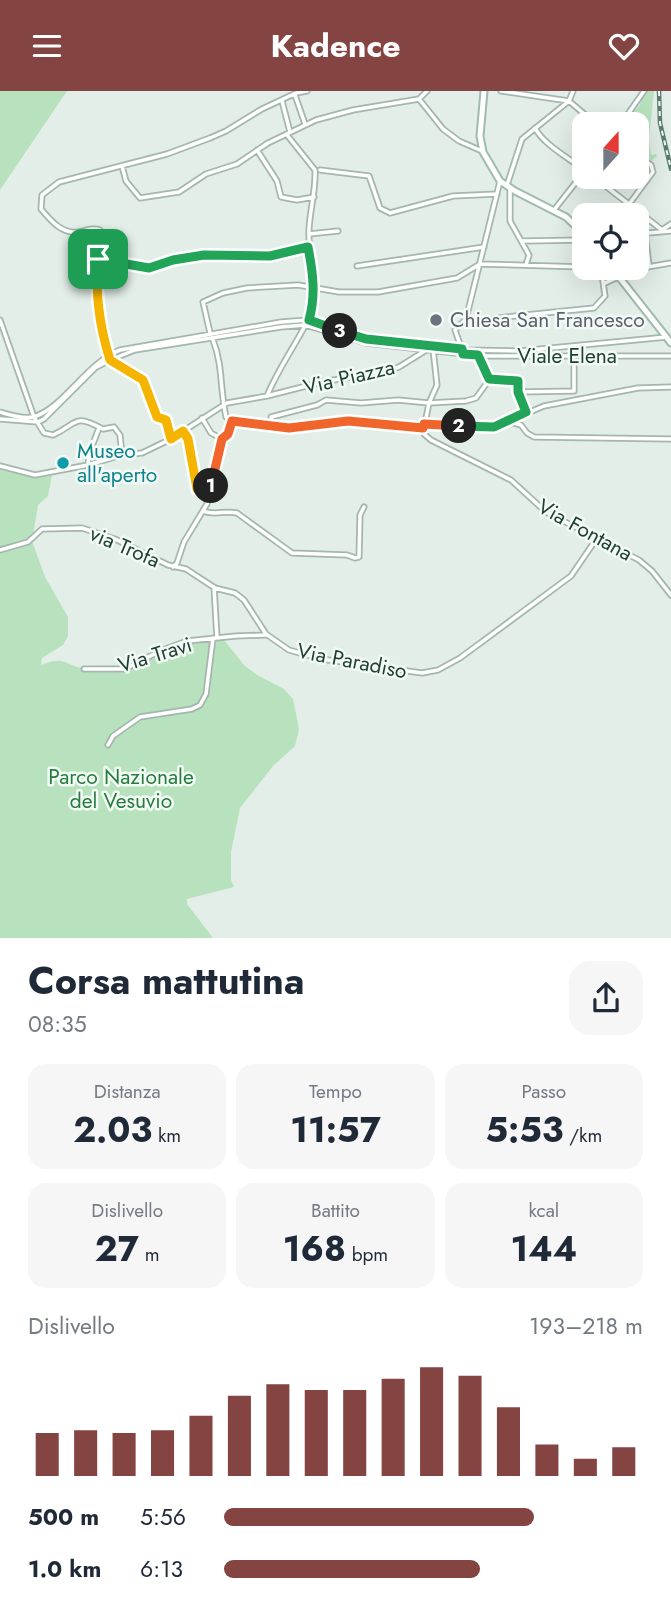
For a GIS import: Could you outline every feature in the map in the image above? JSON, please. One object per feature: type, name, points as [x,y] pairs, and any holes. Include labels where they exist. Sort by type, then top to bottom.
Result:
[{"type":"main road","points":[[484,91],[480,137],[484,152],[500,181],[572,223]]},
{"type":"main road","points":[[622,280],[670,339]]},
{"type":"street","points":[[171,439],[166,420],[157,417],[143,380],[110,360],[101,326],[97,277],[103,242],[100,230],[93,228],[77,232],[62,229],[41,209],[42,195],[59,182],[167,154],[210,138],[296,93],[307,91]]},
{"type":"street","points":[[122,166],[125,181],[143,198],[179,192],[206,174],[237,165],[305,124],[343,112],[418,99],[427,91]]},
{"type":"street","points":[[502,91],[569,101],[582,112]]},
{"type":"street","points":[[526,265],[529,255],[510,221],[508,186],[522,139],[569,101],[573,91]]},
{"type":"street","points":[[630,112],[644,91]]},
{"type":"street","points":[[296,93],[305,124]]},
{"type":"street","points":[[418,99],[443,129],[459,141],[484,152]]},
{"type":"street","points":[[267,396],[309,320],[314,286],[308,247],[316,170],[289,134],[282,101]]},
{"type":"street","points":[[535,128],[572,161]]},
{"type":"street","points":[[257,151],[277,181],[281,197],[297,200],[314,197]]},
{"type":"street","points":[[320,170],[369,176],[380,208],[390,213],[453,196],[497,194]]},
{"type":"street","points":[[463,325],[500,181]]},
{"type":"street","points":[[554,210],[572,187]]},
{"type":"street","points":[[610,189],[628,203]]},
{"type":"street","points":[[649,220],[662,231]]},
{"type":"street","points":[[662,231],[671,224]]},
{"type":"street","points":[[309,234],[338,231]]},
{"type":"street","points":[[649,233],[671,231]]},
{"type":"street","points":[[522,241],[572,240]]},
{"type":"street","points":[[98,259],[149,268],[173,260],[204,255],[270,256],[308,247]]},
{"type":"street","points":[[357,266],[484,247]]},
{"type":"street","points":[[649,265],[671,263]]},
{"type":"street","points":[[572,267],[480,264],[457,278],[379,292],[339,292],[314,286],[247,288],[208,300],[204,302],[220,366],[226,417],[232,421],[272,426],[304,427],[348,421],[483,428],[494,427],[526,412],[574,401],[638,388],[671,387]]},
{"type":"street","points":[[462,352],[455,330],[463,325],[506,317],[594,308],[605,296],[604,280]]},
{"type":"street","points":[[605,283],[611,280]]},
{"type":"street","points":[[0,320],[34,417],[48,435],[57,433],[72,422],[82,420],[103,429],[110,426],[117,430],[122,454]]},
{"type":"street","points":[[0,412],[22,418],[34,417],[49,408],[108,354],[133,346],[281,322],[309,320],[366,339],[462,352]]},
{"type":"street","points":[[0,419],[38,422],[44,419],[96,368],[135,350],[281,327],[304,325],[366,343],[462,352]]},
{"type":"street","name":"Viale Elena","points":[[462,352],[519,351],[670,339]]},
{"type":"street","points":[[424,426],[436,386],[431,349]]},
{"type":"street","name":"Via Piazza","points":[[223,405],[322,381],[387,371],[431,349]]},
{"type":"street","name":"Viale Elena","points":[[462,352],[478,355],[671,356]]},
{"type":"street","points":[[478,355],[489,379]]},
{"type":"street","points":[[574,362],[574,401]]},
{"type":"street","points":[[272,426],[271,417],[317,405],[326,400],[361,403],[398,400],[429,403],[466,401],[476,398],[489,379]]},
{"type":"street","points":[[489,379],[518,381],[518,392],[526,412]]},
{"type":"street","points":[[518,392],[574,391]]},
{"type":"street","points":[[0,466],[35,475],[88,465],[122,454],[142,453],[171,439],[223,405]]},
{"type":"street","points":[[202,418],[211,433],[222,439]]},
{"type":"street","points":[[173,568],[184,542],[203,511],[222,439],[228,434],[232,421]]},
{"type":"street","points":[[508,421],[521,425],[534,437],[671,439]]},
{"type":"street","name":"Via Fontana","points":[[424,426],[424,434],[431,440],[512,480],[546,512],[639,560],[652,571],[671,595]]},
{"type":"street","points":[[88,465],[89,454],[99,428]]},
{"type":"street","points":[[183,431],[188,439],[197,488],[210,491]]},
{"type":"street","points":[[203,511],[213,514],[230,511],[237,513],[292,553],[347,555],[355,558],[359,557],[360,515],[364,507]]},
{"type":"street","name":"via Trofa","points":[[0,550],[28,542],[42,529],[82,528],[115,539],[173,568]]},
{"type":"street","name":"Via Paradiso","points":[[173,568],[186,569],[214,587],[239,595],[268,635],[289,650],[321,659],[405,673],[422,673],[438,670],[460,658],[571,576],[597,538]]},
{"type":"street","points":[[108,745],[113,736],[140,717],[192,709],[200,705],[206,694],[215,638],[214,587]]},
{"type":"street","name":"Via Travi","points":[[84,669],[124,669],[187,641],[268,635]]},
{"type":"green space","points":[[0,91],[67,91],[0,190]]},
{"type":"green space","points":[[646,91],[654,91],[649,138],[649,112],[634,112]]},
{"type":"green space","points":[[649,138],[651,155],[657,156],[650,162]]},
{"type":"green space","name":"Parco Nazionale del Vesuvio","points":[[0,465],[33,473],[53,469],[48,496],[38,505],[32,541],[45,577],[68,617],[68,636],[63,645],[42,658],[41,665],[60,661],[96,670],[119,670],[139,665],[154,653],[180,641],[220,635],[244,665],[284,689],[293,699],[299,729],[295,746],[273,766],[240,808],[231,852],[231,880],[234,887],[187,899],[187,904],[213,938],[0,938]]},
{"type":"railway","points":[[659,91],[660,123],[671,169]]},
{"type":"place","name":"Chiesa San Francesco","points":[[436,320]]},
{"type":"place","name":"Museo all'aperto","points":[[63,463]]},
{"type":"route","points":[[308,247],[314,276],[313,304],[309,320],[366,339],[462,349],[463,354],[478,355],[489,379],[518,381],[518,392],[526,412],[494,427],[483,428],[424,424],[423,428],[348,421],[289,428],[232,421],[228,434],[222,439],[210,491],[198,489],[188,439],[183,431],[171,439],[166,420],[157,417],[143,380],[110,360],[103,337],[97,277],[98,259],[149,268],[173,260],[204,255],[270,256],[308,247]]}]
